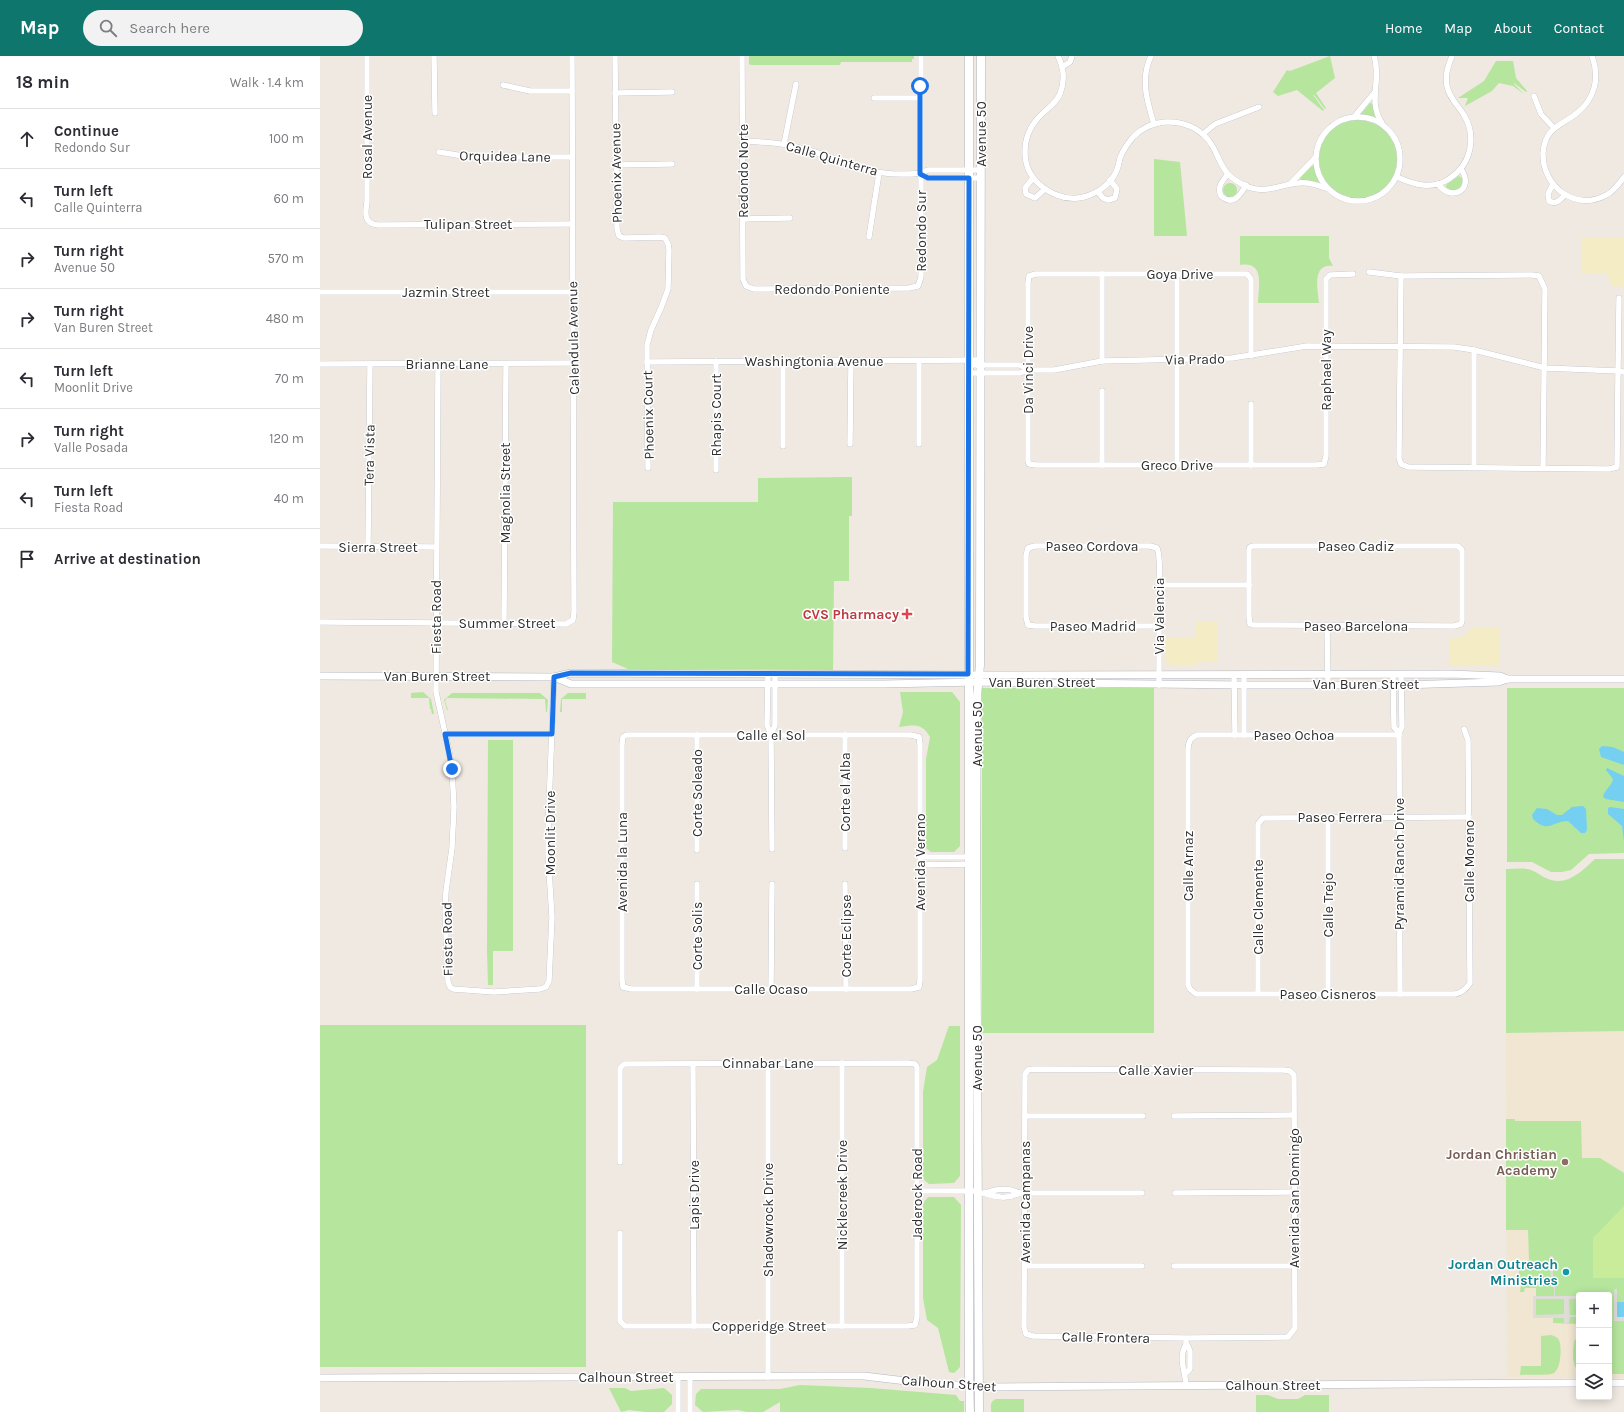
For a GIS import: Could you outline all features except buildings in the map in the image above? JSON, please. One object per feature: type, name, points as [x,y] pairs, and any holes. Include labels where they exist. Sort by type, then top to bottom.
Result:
[{"type":"main road","name":"Avenue 50","points":[[969,56],[968,678],[981,1193],[974,1386],[970,1412]]},
{"type":"main road","name":"Avenue 50","points":[[979,1412],[974,1386],[968,1372],[968,1191],[972,861],[980,626],[981,56]]},
{"type":"main road","points":[[980,481],[976,493],[976,549],[968,558],[976,567],[976,601],[980,626]]},
{"type":"street","name":"Rosal Avenue","points":[[366,218],[367,56]]},
{"type":"street","points":[[434,56],[435,113]]},
{"type":"street","name":"Calendula Avenue","points":[[572,56],[573,620]]},
{"type":"street","name":"Phoenix Avenue","points":[[615,56],[617,230],[619,236],[624,238],[665,238],[669,250],[668,289],[651,330],[648,345],[648,362]]},
{"type":"street","name":"Redondo Norte","points":[[742,56],[743,279],[746,286]]},
{"type":"street","name":"Redondo Sur","points":[[918,286],[921,277],[921,56]]},
{"type":"street","points":[[1058,56],[1062,67],[1063,84],[1059,96],[1052,106],[1038,118],[1028,135],[1025,156],[1027,166],[1033,178],[1045,189],[1058,196],[1072,198],[1084,197],[1098,192],[1116,172],[1122,154],[1129,142],[1144,128],[1154,124],[1179,123],[1191,126],[1203,134],[1213,147],[1228,174],[1246,185],[1255,189],[1267,190],[1289,184],[1300,183],[1325,188],[1349,201],[1364,201],[1380,195],[1388,189],[1397,177],[1400,160],[1397,142],[1383,124],[1376,107],[1374,93],[1377,78],[1374,56]]},
{"type":"street","points":[[1062,67],[1070,62],[1072,56]]},
{"type":"street","points":[[1150,56],[1146,72],[1145,92],[1154,124]]},
{"type":"street","points":[[1397,177],[1417,185],[1438,184],[1450,178],[1461,169],[1469,154],[1471,138],[1469,127],[1464,115],[1453,101],[1447,86],[1447,68],[1452,56]]},
{"type":"street","points":[[1592,56],[1595,64],[1596,80],[1592,95],[1583,108],[1554,128],[1546,141],[1543,152],[1545,167],[1549,180],[1565,195],[1582,200],[1597,199],[1613,190],[1624,176]]},
{"type":"street","points":[[784,144],[796,84]]},
{"type":"street","points":[[503,85],[530,91],[572,91]]},
{"type":"street","points":[[615,93],[672,92]]},
{"type":"street","points":[[1354,117],[1374,93]]},
{"type":"street","points":[[1534,96],[1541,114],[1554,128]]},
{"type":"street","points":[[874,98],[920,98]]},
{"type":"street","points":[[1203,134],[1215,124],[1259,107]]},
{"type":"street","points":[[1325,188],[1318,173],[1315,158],[1319,143],[1328,128],[1340,120],[1354,117],[1368,118],[1383,124]]},
{"type":"street","name":"Calle Quinterra","points":[[743,141],[767,142],[804,148],[858,168],[879,173],[920,174],[928,170],[980,174]]},
{"type":"street","name":"Orquidea Lane","points":[[439,152],[469,157],[572,157]]},
{"type":"street","points":[[1289,184],[1301,174],[1315,158]]},
{"type":"street","points":[[616,165],[672,164]]},
{"type":"street","points":[[1438,184],[1442,190],[1448,193],[1453,194],[1460,191],[1465,185],[1466,180],[1461,169]]},
{"type":"street","points":[[869,237],[879,173]]},
{"type":"street","points":[[1228,174],[1221,182],[1219,187],[1221,196],[1225,200],[1234,200],[1237,198],[1246,185]]},
{"type":"street","points":[[1033,178],[1025,188],[1026,194],[1035,198],[1045,189]]},
{"type":"street","points":[[1098,192],[1103,198],[1108,200],[1115,198],[1117,189],[1110,180]]},
{"type":"street","points":[[1553,184],[1548,194],[1549,200],[1552,203],[1557,202],[1565,195]]},
{"type":"street","name":"Tulipan Street","points":[[366,218],[372,225],[572,224]]},
{"type":"street","points":[[743,219],[790,218]]},
{"type":"street","points":[[1369,272],[1401,276],[1539,276],[1545,289],[1543,468]]},
{"type":"street","name":"Goya Drive","points":[[1029,276],[1036,274],[1242,274],[1250,276],[1251,356]]},
{"type":"street","points":[[1102,274],[1102,361]]},
{"type":"street","points":[[1176,274],[1176,465]]},
{"type":"street","name":"Raphael Way","points":[[1324,464],[1326,456],[1327,276],[1335,274],[1353,274]]},
{"type":"street","name":"Da Vinci Drive","points":[[1029,276],[1029,464]]},
{"type":"street","points":[[1401,276],[1399,458],[1401,464],[1408,467],[1609,469],[1617,467],[1622,371],[1619,298]]},
{"type":"street","name":"Redondo Poniente","points":[[746,286],[754,289],[909,288],[918,286]]},
{"type":"street","name":"Jazmin Street","points":[[320,292],[572,292]]},
{"type":"street","name":"Via Prado","points":[[968,366],[980,366],[1020,373],[1028,370],[1054,370],[1102,361],[1221,359],[1251,356],[1292,348],[1326,346],[1400,346],[1454,347],[1474,350],[1545,368],[1622,371]]},
{"type":"street","points":[[1474,350],[1474,467]]},
{"type":"street","points":[[919,360],[919,444]]},
{"type":"street","name":"Washingtonia Avenue","points":[[648,362],[919,360],[980,366]]},
{"type":"street","name":"Rhapis Court","points":[[716,361],[716,470]]},
{"type":"street","points":[[783,361],[783,446]]},
{"type":"street","points":[[850,444],[851,361]]},
{"type":"street","name":"Phoenix Court","points":[[648,362],[648,468]]},
{"type":"street","name":"Brianne Lane","points":[[320,364],[573,363]]},
{"type":"street","name":"Tera Vista","points":[[368,546],[370,364]]},
{"type":"street","name":"Fiesta Road","points":[[438,364],[436,692],[452,769],[454,801],[452,848],[446,891],[445,912],[448,982],[450,987],[456,990],[502,992],[540,989],[546,987]]},
{"type":"street","name":"Magnolia Street","points":[[504,623],[506,364]]},
{"type":"street","points":[[1102,391],[1102,465]]},
{"type":"street","points":[[1251,404],[1251,465]]},
{"type":"street","name":"Greco Drive","points":[[1029,464],[1324,464]]},
{"type":"street","name":"Sierra Street","points":[[320,546],[436,547]]},
{"type":"street","name":"Paseo Cordova","points":[[1028,624],[1026,617],[1026,555],[1028,548],[1035,546],[1150,546],[1157,548]]},
{"type":"street","name":"Paseo Cadiz","points":[[1249,585],[1250,548],[1258,546],[1454,546],[1461,548],[1462,555],[1461,624]]},
{"type":"street","name":"Via Valencia","points":[[1157,548],[1159,551],[1159,685]]},
{"type":"street","points":[[1159,585],[1249,585]]},
{"type":"street","name":"Paseo Barcelona","points":[[1249,585],[1250,624],[1258,626],[1454,626],[1461,624]]},
{"type":"street","name":"Summer Street","points":[[320,622],[566,624],[573,620]]},
{"type":"street","name":"Paseo Madrid","points":[[1028,624],[1035,626],[1159,626]]},
{"type":"street","points":[[1328,626],[1328,685]]},
{"type":"street","name":"Van Buren Street","points":[[320,676],[554,677],[571,673],[771,674],[978,678],[1159,674],[1401,674],[1500,676],[1507,679]]},
{"type":"street","points":[[771,674],[768,725],[771,735],[772,849]]},
{"type":"street","name":"Pyramid Ranch Drive","points":[[1393,674],[1394,727],[1399,734]]},
{"type":"street","name":"Pyramid Ranch Drive","points":[[1400,994],[1399,734],[1402,727],[1401,674]]},
{"type":"street","points":[[1234,675],[1235,735]]},
{"type":"street","points":[[1244,675],[1244,735]]},
{"type":"street","name":"Van Buren Street","points":[[554,677],[571,684],[884,684],[968,678]]},
{"type":"street","name":"Moonlit Drive","points":[[546,987],[549,981],[552,937],[548,855],[554,677]]},
{"type":"street","name":"Van Buren Street","points":[[978,678],[1159,685],[1401,685],[1499,682],[1507,679],[1624,679]]},
{"type":"street","name":"Calle Moreno","points":[[1463,991],[1470,983],[1468,740],[1464,729]]},
{"type":"street","points":[[445,734],[552,734]]},
{"type":"street","name":"Paseo Ochoa","points":[[1191,738],[1197,735],[1399,734]]},
{"type":"street","name":"Calle el Sol","points":[[624,737],[631,735],[911,735],[919,737]]},
{"type":"street","name":"Corte Soleado","points":[[696,735],[697,850]]},
{"type":"street","name":"Corte el Alba","points":[[845,735],[845,848]]},
{"type":"street","name":"Avenida la Luna","points":[[623,987],[622,744],[624,737]]},
{"type":"street","name":"Avenida Verano","points":[[919,737],[919,987]]},
{"type":"street","name":"Calle Arnaz","points":[[1191,738],[1188,742],[1188,985],[1192,992]]},
{"type":"street","name":"Paseo Ferrera","points":[[1260,820],[1267,817],[1469,817]]},
{"type":"street","name":"Calle Trejo","points":[[1328,818],[1328,993]]},
{"type":"street","name":"Calle Clemente","points":[[1258,994],[1258,829],[1260,820]]},
{"type":"street","points":[[920,857],[972,861]]},
{"type":"street","points":[[920,864],[972,861]]},
{"type":"street","name":"Corte Solis","points":[[697,884],[697,989]]},
{"type":"street","points":[[771,989],[772,884]]},
{"type":"street","name":"Corte Eclipse","points":[[845,884],[846,989]]},
{"type":"street","name":"Calle Ocaso","points":[[623,987],[631,989],[911,989],[919,987]]},
{"type":"street","name":"Paseo Cisneros","points":[[1192,992],[1196,994],[1455,994],[1463,991]]},
{"type":"street","name":"Cinnabar Lane","points":[[620,1162],[620,1073],[622,1065],[768,1063],[915,1064]]},
{"type":"street","name":"Shadowrock Drive","points":[[768,1063],[768,1376]]},
{"type":"street","name":"Nicklecreek Drive","points":[[842,1063],[842,1326]]},
{"type":"street","name":"Lapis Drive","points":[[693,1064],[694,1326]]},
{"type":"street","name":"Jaderock Road","points":[[915,1064],[917,1072],[917,1317],[915,1325]]},
{"type":"street","name":"Calle Xavier","points":[[1028,1070],[1284,1070]]},
{"type":"street","name":"Avenida Campanas","points":[[1026,1334],[1024,1327],[1025,1266],[1022,1193],[1025,1074],[1028,1070]]},
{"type":"street","name":"Avenida San Domingo","points":[[1284,1070],[1290,1071],[1294,1075],[1295,1328],[1292,1333]]},
{"type":"street","points":[[1174,1116],[1294,1115]]},
{"type":"street","points":[[1025,1116],[1143,1116]]},
{"type":"street","points":[[917,1191],[968,1191],[994,1197],[1012,1197],[1022,1193],[1142,1193]]},
{"type":"street","points":[[1174,1193],[1294,1192]]},
{"type":"street","name":"Copperidge Street","points":[[620,1233],[620,1317],[622,1324],[629,1326],[915,1325]]},
{"type":"street","points":[[1025,1266],[1142,1266]]},
{"type":"street","points":[[1174,1266],[1294,1266]]},
{"type":"street","name":"Calle Frontera","points":[[1026,1334],[1033,1336],[1186,1341],[1288,1337],[1292,1333]]},
{"type":"street","points":[[1186,1341],[1182,1351],[1182,1370],[1185,1374],[1186,1385]]},
{"type":"street","name":"Calhoun Street","points":[[320,1378],[864,1376],[923,1383],[990,1387],[1576,1383]]},
{"type":"street","points":[[678,1377],[678,1412]]},
{"type":"street","points":[[690,1377],[690,1412]]},
{"type":"street","points":[[1612,1383],[1624,1383]]},
{"type":"shaded area","name":"Jordan Christian Academy","points":[[1624,1031],[1624,1378],[1612,1378],[1612,1292],[1576,1292],[1576,1378],[1507,1377],[1506,1033]]},
{"type":"shaded area","points":[[1550,1256],[1553,1256],[1553,1285],[1555,1285],[1555,1296],[1576,1296],[1576,1299],[1569,1299],[1570,1315],[1576,1315],[1576,1317],[1570,1317],[1569,1323],[1564,1323],[1564,1318],[1533,1318],[1533,1296],[1554,1296],[1554,1287],[1551,1287]],"holes":[[[1536,1299],[1564,1299],[1564,1314],[1536,1315]]]},
{"type":"shaded area","points":[[1614,1289],[1617,1289],[1617,1317],[1624,1317],[1624,1321],[1614,1321]]},
{"type":"green space","points":[[749,56],[914,56],[914,59],[912,59],[912,62],[841,62],[840,65],[751,65],[749,64]]},
{"type":"green space","points":[[1330,56],[1335,78],[1316,93],[1326,108],[1325,109],[1313,95],[1324,110],[1323,111],[1297,90],[1278,96],[1273,92],[1287,70],[1290,71]]},
{"type":"green space","points":[[1496,61],[1513,61],[1516,78],[1527,91],[1526,92],[1514,83],[1524,94],[1513,86],[1499,83],[1492,91],[1465,106],[1468,98],[1458,98],[1484,81]]},
{"type":"green space","points":[[1370,103],[1373,104],[1375,117],[1361,114]]},
{"type":"green space","points":[[1350,120],[1366,120],[1380,126],[1391,137],[1397,151],[1397,167],[1391,181],[1380,192],[1366,198],[1350,198],[1336,192],[1325,181],[1319,167],[1319,151],[1325,137],[1336,126]]},
{"type":"green space","points":[[1154,159],[1180,162],[1187,236],[1154,236]]},
{"type":"green space","points":[[1312,166],[1314,166],[1319,182],[1301,181],[1300,178]]},
{"type":"green space","points":[[1459,176],[1462,178],[1460,187],[1456,190],[1450,190],[1446,187],[1446,185]]},
{"type":"green space","points":[[1227,183],[1233,183],[1237,187],[1237,193],[1233,197],[1227,197],[1223,193],[1223,187]]},
{"type":"green space","points":[[1240,236],[1329,236],[1329,258],[1333,266],[1326,266],[1321,269],[1319,273],[1317,285],[1319,303],[1258,303],[1259,277],[1254,267],[1240,265]]},
{"type":"green space","points":[[852,477],[852,516],[849,516],[849,581],[834,581],[833,670],[628,669],[612,662],[613,502],[758,502],[758,478]]},
{"type":"green space","points":[[982,688],[1154,688],[1154,1033],[982,1033]]},
{"type":"green space","points":[[1507,688],[1624,688],[1624,853],[1589,854],[1571,870],[1562,872],[1551,872],[1532,862],[1507,862]]},
{"type":"green space","points":[[423,692],[431,699],[434,714],[432,714],[430,709],[429,698],[411,698],[411,693]]},
{"type":"green space","points":[[900,692],[952,692],[960,702],[960,846],[954,852],[931,852],[926,848],[926,759],[930,737],[921,727],[899,727],[903,712]]},
{"type":"green space","points":[[452,693],[540,693],[548,700],[547,712],[545,699],[447,698],[445,701],[447,710],[444,700]]},
{"type":"green space","points":[[568,693],[586,693],[586,699],[562,699],[562,712],[560,712],[561,699]]},
{"type":"green space","points":[[488,740],[513,740],[513,951],[493,951],[493,985],[488,985],[487,951]]},
{"type":"green space","points":[[1595,859],[1624,859],[1624,1031],[1506,1033],[1506,869],[1528,869],[1545,878],[1558,881],[1575,876]]},
{"type":"green space","points":[[320,1025],[586,1025],[586,1367],[320,1367]]},
{"type":"green space","points":[[949,1026],[960,1026],[960,1176],[954,1183],[929,1184],[923,1179],[923,1092],[927,1067],[937,1060]]},
{"type":"green space","points":[[1506,1119],[1515,1119],[1515,1121],[1581,1121],[1582,1158],[1600,1158],[1624,1173],[1624,1374],[1612,1374],[1612,1292],[1576,1292],[1576,1324],[1553,1323],[1553,1315],[1536,1315],[1536,1288],[1525,1288],[1524,1292],[1520,1292],[1521,1285],[1537,1283],[1537,1278],[1519,1278],[1519,1270],[1529,1260],[1528,1230],[1506,1230]]},
{"type":"green space","points":[[928,1197],[954,1197],[961,1205],[960,1367],[954,1373],[949,1372],[938,1328],[927,1320],[923,1298],[923,1203]]},
{"type":"green space","points":[[1624,1206],[1624,1278],[1593,1278],[1593,1238]]},
{"type":"green space","points":[[1551,1335],[1557,1338],[1560,1343],[1561,1352],[1556,1371],[1551,1374],[1520,1375],[1521,1366],[1541,1366],[1541,1336]]},
{"type":"green space","points":[[1576,1339],[1576,1369],[1573,1353],[1574,1341]]},
{"type":"green space","points":[[800,1385],[871,1388],[956,1395],[960,1401],[964,1401],[964,1412],[780,1412],[780,1402],[763,1412],[747,1412],[738,1410],[703,1412],[695,1405],[696,1394],[701,1389],[780,1389]]},
{"type":"green space","points":[[609,1388],[625,1388],[631,1391],[664,1388],[672,1395],[672,1404],[664,1412],[629,1410],[621,1412]]},
{"type":"green space","points":[[1256,1395],[1268,1395],[1278,1399],[1298,1399],[1305,1395],[1329,1395],[1329,1412],[1256,1412]]},
{"type":"green space","points":[[996,1399],[1024,1399],[1024,1412],[991,1412],[992,1402]]},
{"type":"sand","points":[[1581,237],[1624,237],[1624,288],[1618,286],[1613,288],[1607,274],[1582,274]]},
{"type":"sand","points":[[1196,622],[1217,622],[1217,662],[1201,662],[1194,665],[1170,665],[1166,661],[1166,638],[1196,638]]},
{"type":"sand","points":[[1472,628],[1500,628],[1500,665],[1450,665],[1449,639],[1463,637]]},
{"type":"water","points":[[1602,746],[1613,747],[1624,752],[1624,765],[1601,757],[1599,749]]},
{"type":"water","points":[[1607,768],[1624,776],[1624,802],[1606,799],[1603,797],[1613,779],[1606,770]]},
{"type":"water","points":[[1583,806],[1586,809],[1587,830],[1585,833],[1581,833],[1568,821],[1550,826],[1543,826],[1533,819],[1532,815],[1537,808],[1547,809],[1557,815],[1562,815],[1572,807]]},
{"type":"water","points":[[1608,808],[1624,809],[1624,841],[1622,826],[1608,814]]},
{"type":"water","points":[[1617,1302],[1624,1302],[1624,1317],[1617,1317]]},
{"type":"place","name":"CVS Pharmacy","points":[[907,614]]},
{"type":"place","name":"Jordan Christian Academy","points":[[1565,1162]]},
{"type":"place","name":"Jordan Outreach Ministries","points":[[1566,1272]]},
{"type":"route","points":[[452,769],[445,734],[552,734],[554,677],[571,673],[968,674],[969,178],[928,178],[920,174],[920,86]]}]
